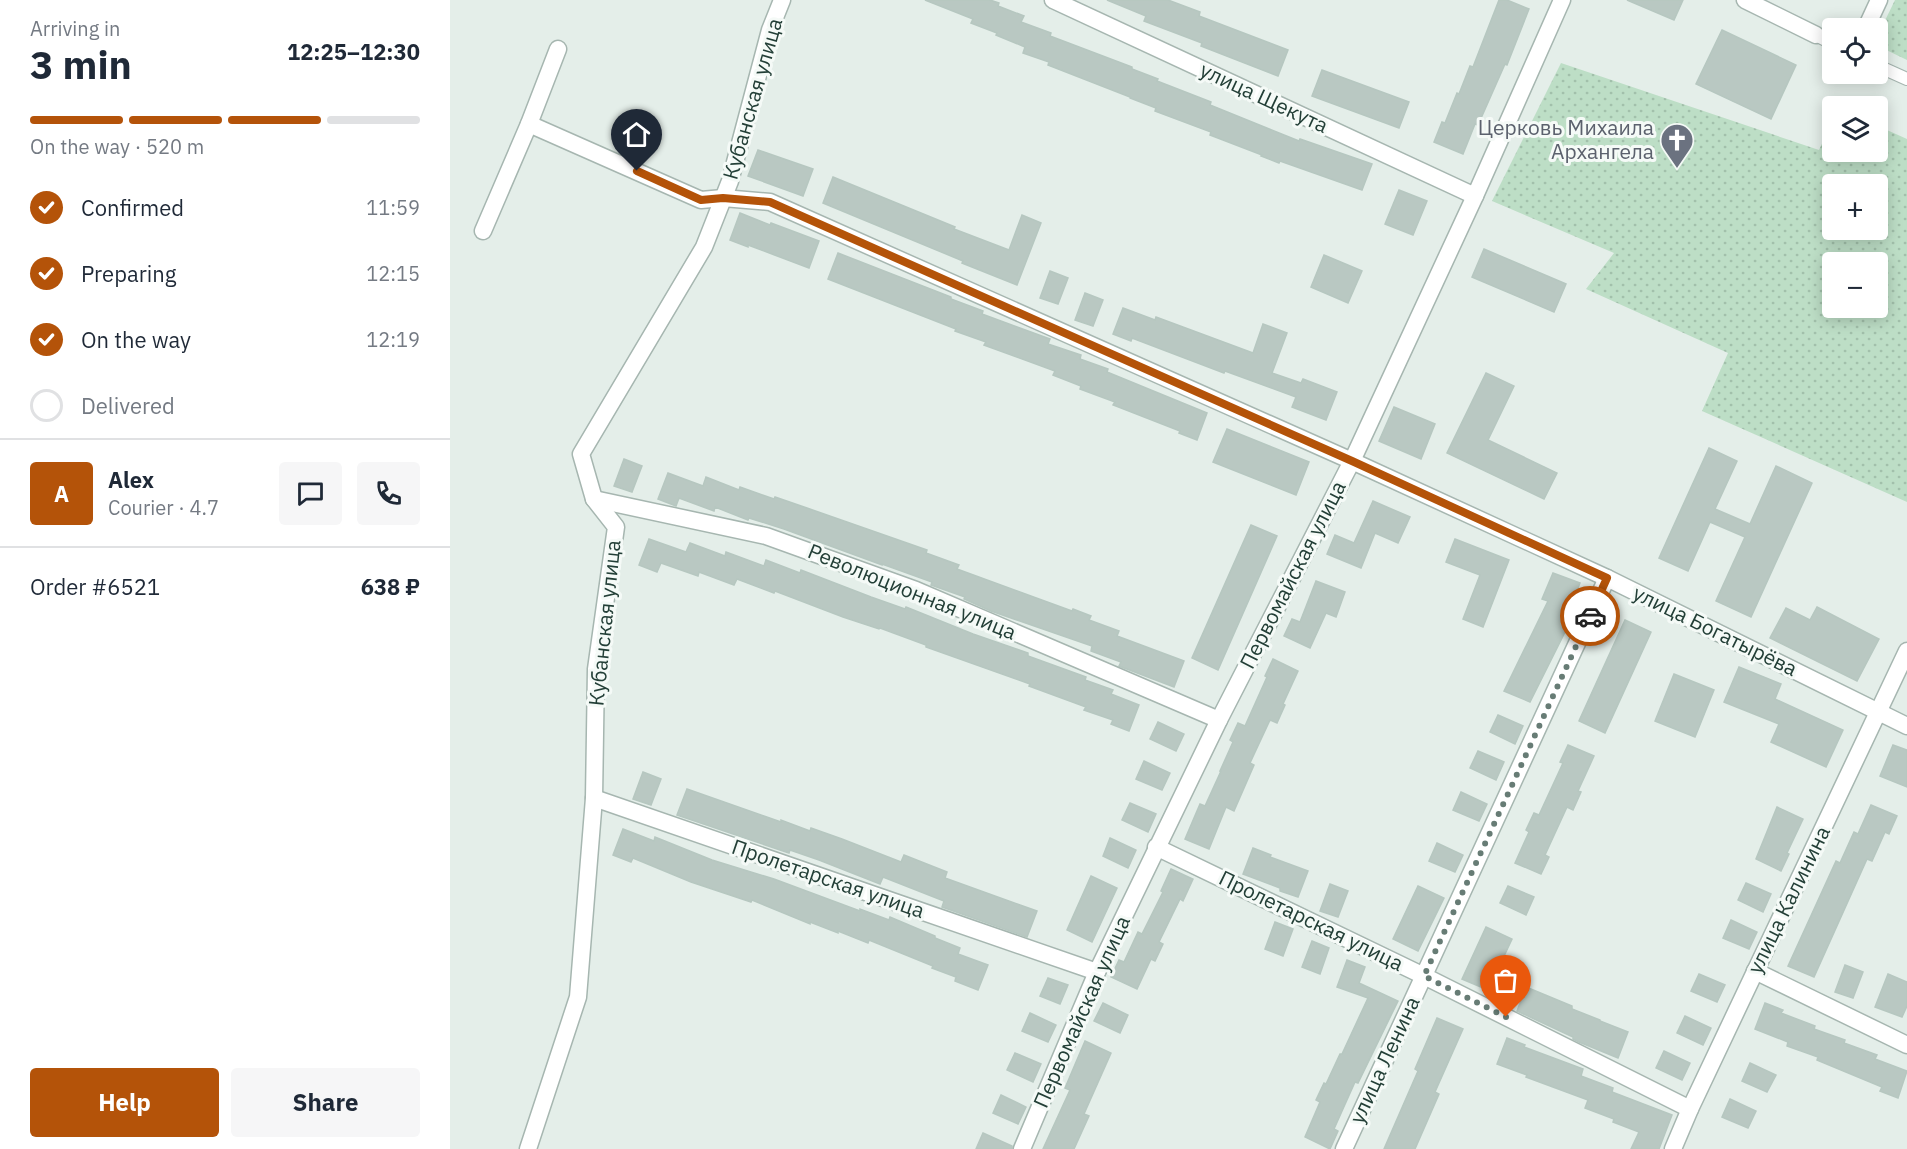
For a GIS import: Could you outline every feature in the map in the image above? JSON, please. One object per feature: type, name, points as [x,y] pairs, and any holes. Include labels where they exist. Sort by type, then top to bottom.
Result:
[{"type":"street","name":"Кубанская улица","points":[[528,1149],[578,996],[594,798],[596,669],[616,526],[594,499],[581,454],[704,247],[730,181],[770,30],[782,0]]},
{"type":"street","name":"улица Щекута","points":[[1053,0],[1475,196]]},
{"type":"street","name":"Первомайская улица","points":[[1022,1149],[1097,972],[1156,846],[1352,461],[1475,196],[1562,0]]},
{"type":"street","points":[[1745,0],[1822,38]]},
{"type":"street","points":[[1871,18],[1879,0]]},
{"type":"street","points":[[483,231],[558,49]]},
{"type":"street","points":[[1888,70],[1907,79]]},
{"type":"street","name":"улица Богатырёва","points":[[529,124],[701,200],[723,198],[770,202],[1352,461],[1607,578],[1907,726]]},
{"type":"street","name":"Революционная улица","points":[[594,499],[766,536],[916,590],[1219,720]]},
{"type":"street","name":"улица Ленина","points":[[1344,1149],[1607,578]]},
{"type":"street","name":"улица Калинина","points":[[1673,1149],[1907,651]]},
{"type":"street","name":"Пролетарская улица","points":[[594,798],[1097,972]]},
{"type":"street","name":"Пролетарская улица","points":[[1156,846],[1690,1109]]},
{"type":"street","points":[[1755,971],[1907,1045]]},
{"type":"green space","points":[[1895,0],[1907,0],[1907,60],[1888,51],[1886,18]]},
{"type":"green space","points":[[1561,63],[1819,150],[1822,144],[1822,162],[1888,162],[1888,130],[1907,139],[1907,502],[1702,411],[1728,353],[1586,289],[1614,253],[1492,201]]},
{"type":"building","points":[[925,0],[990,0],[999,3],[998,6],[1024,16],[1021,22],[1051,33],[1050,36],[1132,67],[1132,69],[1158,79],[1157,81],[1211,102],[1210,105],[1299,141],[1300,139],[1372,164],[1362,190],[1261,156],[1210,135],[1211,132],[1155,111],[1156,108],[1048,65],[1049,62],[1023,53],[1025,47],[971,23],[973,19]]},
{"type":"building","points":[[1107,0],[1168,0],[1200,12],[1199,16],[1288,50],[1278,76],[1144,21],[1146,16]]},
{"type":"building","points":[[1499,0],[1507,0],[1529,9],[1507,65],[1505,64],[1478,125],[1475,124],[1463,154],[1434,142],[1442,122],[1445,123],[1457,93],[1459,94],[1470,66],[1473,67]]},
{"type":"building","points":[[1627,0],[1683,0],[1674,20]]},
{"type":"building","points":[[1722,30],[1796,65],[1771,119],[1696,84]]},
{"type":"building","points":[[1322,70],[1409,102],[1399,128],[1312,96]]},
{"type":"building","points":[[758,150],[813,169],[803,196],[748,176]]},
{"type":"building","points":[[833,177],[1009,250],[1022,215],[1041,223],[1017,285],[823,203]]},
{"type":"building","points":[[1399,190],[1427,201],[1413,235],[1385,224]]},
{"type":"building","points":[[740,213],[819,241],[809,268],[730,240]]},
{"type":"building","points":[[1484,249],[1566,284],[1554,312],[1472,277]]},
{"type":"building","points":[[838,253],[951,297],[951,299],[983,311],[982,314],[1050,339],[1048,344],[1081,355],[1080,359],[1108,369],[1107,372],[1207,413],[1197,440],[1113,405],[1115,402],[1080,389],[1081,386],[1053,375],[1055,371],[984,345],[986,342],[955,331],[956,329],[828,279]]},
{"type":"building","points":[[1324,255],[1362,271],[1348,303],[1311,287]]},
{"type":"building","points":[[1050,271],[1068,278],[1058,304],[1040,298]]},
{"type":"building","points":[[1085,293],[1103,300],[1093,326],[1075,320]]},
{"type":"building","points":[[1123,308],[1155,320],[1156,317],[1253,353],[1263,324],[1287,333],[1272,373],[1301,383],[1303,379],[1337,392],[1326,420],[1292,407],[1296,397],[1132,338],[1131,341],[1113,334]]},
{"type":"building","points":[[1486,373],[1514,386],[1488,440],[1557,473],[1544,499],[1447,453]]},
{"type":"building","points":[[1394,407],[1435,424],[1421,459],[1379,441]]},
{"type":"building","points":[[1227,429],[1309,462],[1296,495],[1213,462]]},
{"type":"building","points":[[1709,448],[1737,461],[1715,509],[1750,524],[1776,466],[1812,483],[1751,617],[1716,601],[1745,537],[1710,522],[1688,571],[1659,558]]},
{"type":"building","points":[[624,459],[642,466],[632,492],[614,486]]},
{"type":"building","points":[[668,473],[703,486],[706,477],[739,490],[740,487],[774,499],[775,497],[927,550],[926,553],[959,565],[957,569],[1091,616],[1089,620],[1119,631],[1117,636],[1184,661],[1174,687],[1119,666],[1121,662],[1091,651],[1092,646],[991,611],[964,599],[965,597],[931,585],[932,582],[715,507],[714,511],[679,498],[676,506],[658,499]]},
{"type":"building","points":[[1373,501],[1410,517],[1398,543],[1375,533],[1361,568],[1327,554],[1335,535],[1354,543]]},
{"type":"building","points":[[1251,525],[1277,536],[1218,670],[1192,658]]},
{"type":"building","points":[[649,539],[686,552],[690,543],[725,556],[726,552],[764,566],[766,560],[800,573],[801,570],[1028,653],[1028,656],[1086,677],[1085,680],[1113,690],[1111,694],[1139,705],[1129,731],[1111,724],[1113,720],[1084,710],[1086,707],[1029,686],[1030,684],[775,591],[774,593],[737,579],[734,585],[699,572],[698,576],[661,563],[657,572],[639,565]]},
{"type":"building","points":[[1455,539],[1509,560],[1483,627],[1463,619],[1480,575],[1446,562]]},
{"type":"building","points":[[1553,573],[1580,583],[1564,624],[1568,626],[1530,702],[1504,691],[1548,601],[1542,599]]},
{"type":"building","points":[[1316,581],[1345,592],[1336,617],[1326,613],[1310,648],[1284,636],[1292,619],[1300,622]]},
{"type":"building","points":[[1817,607],[1879,639],[1857,681],[1770,638],[1786,608],[1810,620]]},
{"type":"building","points":[[1625,620],[1651,632],[1605,733],[1579,721]]},
{"type":"building","points":[[1273,659],[1298,671],[1277,723],[1270,720],[1250,763],[1254,765],[1234,811],[1226,807],[1209,849],[1185,839],[1200,804],[1205,806],[1221,771],[1233,742],[1230,740],[1238,723],[1245,726]]},
{"type":"building","points":[[1739,667],[1781,684],[1775,699],[1843,730],[1826,767],[1771,742],[1779,724],[1724,702]]},
{"type":"building","points":[[1674,674],[1714,690],[1695,737],[1655,721]]},
{"type":"building","points":[[1498,715],[1523,726],[1515,744],[1490,732]]},
{"type":"building","points":[[1158,722],[1184,734],[1176,751],[1150,739]]},
{"type":"building","points":[[1568,745],[1594,756],[1578,791],[1581,792],[1573,810],[1567,807],[1545,855],[1549,857],[1541,874],[1515,863],[1529,832],[1526,830],[1534,813],[1539,815],[1563,763],[1560,762]]},
{"type":"building","points":[[1893,745],[1907,750],[1907,787],[1880,776]]},
{"type":"building","points":[[1478,751],[1504,762],[1496,780],[1470,768]]},
{"type":"building","points":[[1144,761],[1170,773],[1162,790],[1136,779]]},
{"type":"building","points":[[643,772],[661,779],[651,805],[633,799]]},
{"type":"building","points":[[687,789],[781,822],[781,820],[810,831],[811,828],[901,862],[904,855],[947,872],[945,878],[1037,911],[1027,937],[942,907],[944,901],[883,877],[880,884],[790,850],[789,853],[677,815]]},
{"type":"building","points":[[1461,792],[1487,804],[1479,821],[1453,810]]},
{"type":"building","points":[[1130,803],[1156,814],[1148,832],[1122,820]]},
{"type":"building","points":[[1871,805],[1897,816],[1889,834],[1885,832],[1872,861],[1867,859],[1814,977],[1788,966],[1836,861],[1840,863],[1854,832],[1858,834]]},
{"type":"building","points":[[1777,807],[1803,819],[1781,871],[1756,859]]},
{"type":"building","points":[[623,829],[654,841],[655,837],[712,860],[774,879],[860,911],[860,909],[889,920],[890,917],[935,936],[935,938],[960,948],[958,954],[988,965],[978,990],[955,981],[956,977],[932,968],[933,966],[869,940],[868,943],[838,931],[838,933],[810,922],[810,924],[752,900],[751,902],[691,882],[633,858],[631,862],[613,855]]},
{"type":"building","points":[[1110,838],[1136,850],[1128,868],[1103,856]]},
{"type":"building","points":[[1437,843],[1463,855],[1455,872],[1429,861]]},
{"type":"building","points":[[1253,848],[1308,871],[1298,897],[1243,874]]},
{"type":"building","points":[[1171,869],[1193,879],[1183,901],[1180,899],[1159,942],[1163,944],[1155,961],[1151,959],[1137,989],[1111,977],[1119,960],[1124,962],[1138,932],[1142,934],[1163,892],[1161,891]]},
{"type":"building","points":[[1091,876],[1117,888],[1092,942],[1067,930]]},
{"type":"building","points":[[1746,883],[1771,894],[1763,912],[1738,900]]},
{"type":"building","points":[[1330,884],[1348,891],[1338,917],[1320,911]]},
{"type":"building","points":[[1418,886],[1444,898],[1418,951],[1393,939]]},
{"type":"building","points":[[1508,886],[1534,897],[1526,915],[1500,903]]},
{"type":"building","points":[[1731,920],[1757,932],[1749,949],[1723,938]]},
{"type":"building","points":[[1275,922],[1293,929],[1283,956],[1265,949]]},
{"type":"building","points":[[1486,927],[1512,939],[1488,990],[1462,979]]},
{"type":"building","points":[[1312,941],[1329,948],[1320,974],[1302,967]]},
{"type":"building","points":[[1347,960],[1365,967],[1359,983],[1398,1001],[1358,1083],[1355,1082],[1334,1129],[1338,1131],[1330,1149],[1305,1137],[1320,1102],[1316,1100],[1342,1054],[1368,998],[1337,987]]},
{"type":"building","points":[[1845,965],[1863,972],[1853,998],[1835,992]]},
{"type":"building","points":[[1699,974],[1725,985],[1717,1002],[1691,991]]},
{"type":"building","points":[[1888,974],[1907,982],[1907,1006],[1902,1017],[1875,1007]]},
{"type":"building","points":[[1048,978],[1068,985],[1060,1004],[1040,996]]},
{"type":"building","points":[[1526,987],[1628,1032],[1618,1058],[1579,1042],[1517,1011]]},
{"type":"building","points":[[1103,1003],[1128,1015],[1120,1033],[1094,1021]]},
{"type":"building","points":[[1765,1003],[1783,1010],[1781,1013],[1815,1026],[1814,1029],[1845,1040],[1844,1043],[1877,1055],[1875,1059],[1907,1071],[1898,1098],[1880,1091],[1882,1087],[1817,1060],[1818,1057],[1787,1046],[1788,1042],[1755,1029]]},
{"type":"building","points":[[1030,1013],[1056,1025],[1048,1042],[1022,1031]]},
{"type":"building","points":[[1685,1016],[1711,1028],[1703,1045],[1677,1033]]},
{"type":"building","points":[[1437,1018],[1463,1029],[1435,1092],[1439,1094],[1415,1149],[1384,1149],[1418,1071],[1415,1069]]},
{"type":"building","points":[[1507,1038],[1525,1045],[1524,1047],[1583,1069],[1581,1076],[1613,1088],[1612,1092],[1672,1115],[1659,1149],[1631,1149],[1639,1132],[1585,1108],[1588,1100],[1497,1064]]},
{"type":"building","points":[[1085,1041],[1111,1053],[1084,1114],[1089,1116],[1074,1149],[1043,1149],[1070,1090],[1065,1088]]},
{"type":"building","points":[[1664,1051],[1690,1063],[1682,1080],[1656,1068]]},
{"type":"building","points":[[1015,1053],[1041,1064],[1033,1082],[1007,1070]]},
{"type":"building","points":[[1750,1063],[1776,1075],[1767,1092],[1742,1081]]},
{"type":"building","points":[[1001,1095],[1026,1107],[1018,1124],[993,1113]]},
{"type":"building","points":[[1730,1099],[1756,1111],[1748,1128],[1722,1117]]},
{"type":"building","points":[[983,1133],[1012,1146],[1012,1149],[976,1149]]},
{"type":"way so far","points":[[1506,1017],[1424,976],[1590,616]]},
{"type":"place","name":"Церковь Михаила Архангела","points":[[1677,169]]},
{"type":"route","points":[[637,171],[701,200],[723,198],[770,202],[1352,461],[1607,578],[1590,616]]}]
